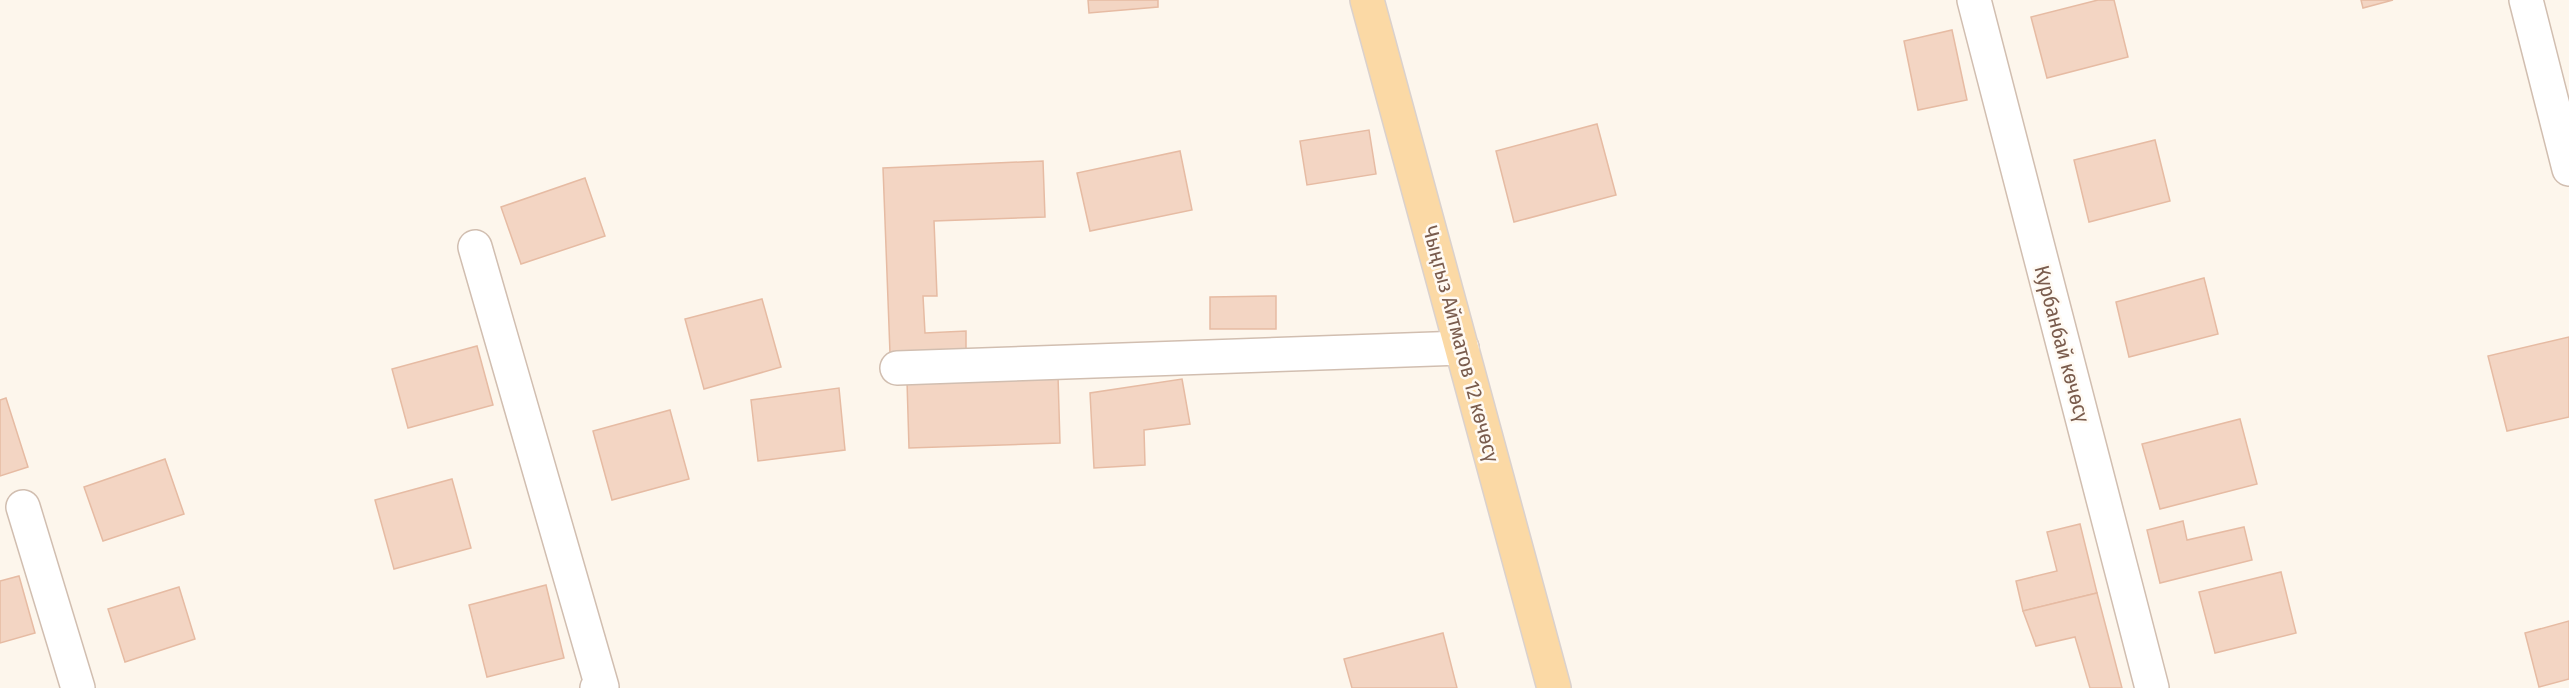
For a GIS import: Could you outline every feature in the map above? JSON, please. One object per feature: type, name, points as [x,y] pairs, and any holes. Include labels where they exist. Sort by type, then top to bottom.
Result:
[{"type":"main road","name":"Чыңгыз Айтматов 12 көчөсү","points":[[1367,0],[1554,688]]},
{"type":"street","name":"Курбанбай көчөсү","points":[[1974,0],[2152,688]]},
{"type":"street","points":[[2526,0],[2569,169]]},
{"type":"street","points":[[475,247],[602,687],[597,688]]},
{"type":"street","points":[[897,368],[1462,348]]},
{"type":"street","points":[[23,507],[78,688]]},
{"type":"building","points":[[1088,0],[1158,0],[1158,7],[1089,13]]},
{"type":"building","points":[[2098,0],[2114,0],[2128,57],[2047,78],[2031,17]]},
{"type":"building","points":[[2361,0],[2393,0],[2363,8]]},
{"type":"building","points":[[1952,30],[1967,100],[1918,110],[1904,41]]},
{"type":"building","points":[[1597,124],[1616,195],[1514,222],[1496,151]]},
{"type":"building","points":[[1369,130],[1376,174],[1307,185],[1300,141]]},
{"type":"building","points":[[2155,140],[2170,201],[2089,222],[2074,160]]},
{"type":"building","points":[[1180,151],[1192,210],[1090,231],[1077,173]]},
{"type":"building","points":[[1043,161],[1045,217],[934,221],[937,296],[923,296],[925,333],[966,331],[966,349],[890,353],[883,168]]},
{"type":"building","points":[[585,178],[605,236],[521,264],[501,207]]},
{"type":"building","points":[[2204,278],[2218,334],[2129,357],[2116,302]]},
{"type":"building","points":[[1276,296],[1276,329],[1210,329],[1210,297]]},
{"type":"building","points":[[762,299],[781,367],[704,389],[685,319]]},
{"type":"building","points":[[2569,337],[2569,417],[2507,431],[2488,356]]},
{"type":"building","points":[[477,346],[493,405],[408,428],[392,369]]},
{"type":"building","points":[[1058,376],[1060,443],[909,448],[907,381]]},
{"type":"building","points":[[1182,379],[1190,424],[1144,430],[1145,465],[1094,468],[1090,393]]},
{"type":"building","points":[[839,388],[845,450],[758,461],[751,400]]},
{"type":"building","points":[[6,398],[28,467],[0,476],[0,400]]},
{"type":"building","points":[[670,410],[689,479],[612,500],[593,431]]},
{"type":"building","points":[[2240,419],[2257,484],[2160,509],[2142,444]]},
{"type":"building","points":[[165,459],[184,514],[103,541],[84,487]]},
{"type":"building","points":[[452,479],[471,548],[394,569],[375,500]]},
{"type":"building","points":[[2183,521],[2187,540],[2244,527],[2252,560],[2160,583],[2147,530]]},
{"type":"building","points":[[2080,524],[2097,593],[2023,611],[2016,581],[2057,571],[2047,532]]},
{"type":"building","points":[[2281,572],[2296,633],[2215,653],[2199,592]]},
{"type":"building","points":[[19,576],[35,633],[0,643],[0,581]]},
{"type":"building","points":[[546,585],[564,658],[487,677],[469,605]]},
{"type":"building","points":[[179,587],[195,639],[125,662],[108,609]]},
{"type":"building","points":[[2097,593],[2122,688],[2090,688],[2075,637],[2036,646],[2023,611]]},
{"type":"building","points":[[2569,621],[2569,679],[2539,687],[2525,633]]},
{"type":"building","points":[[1443,633],[1457,688],[1352,688],[1344,659]]}]
